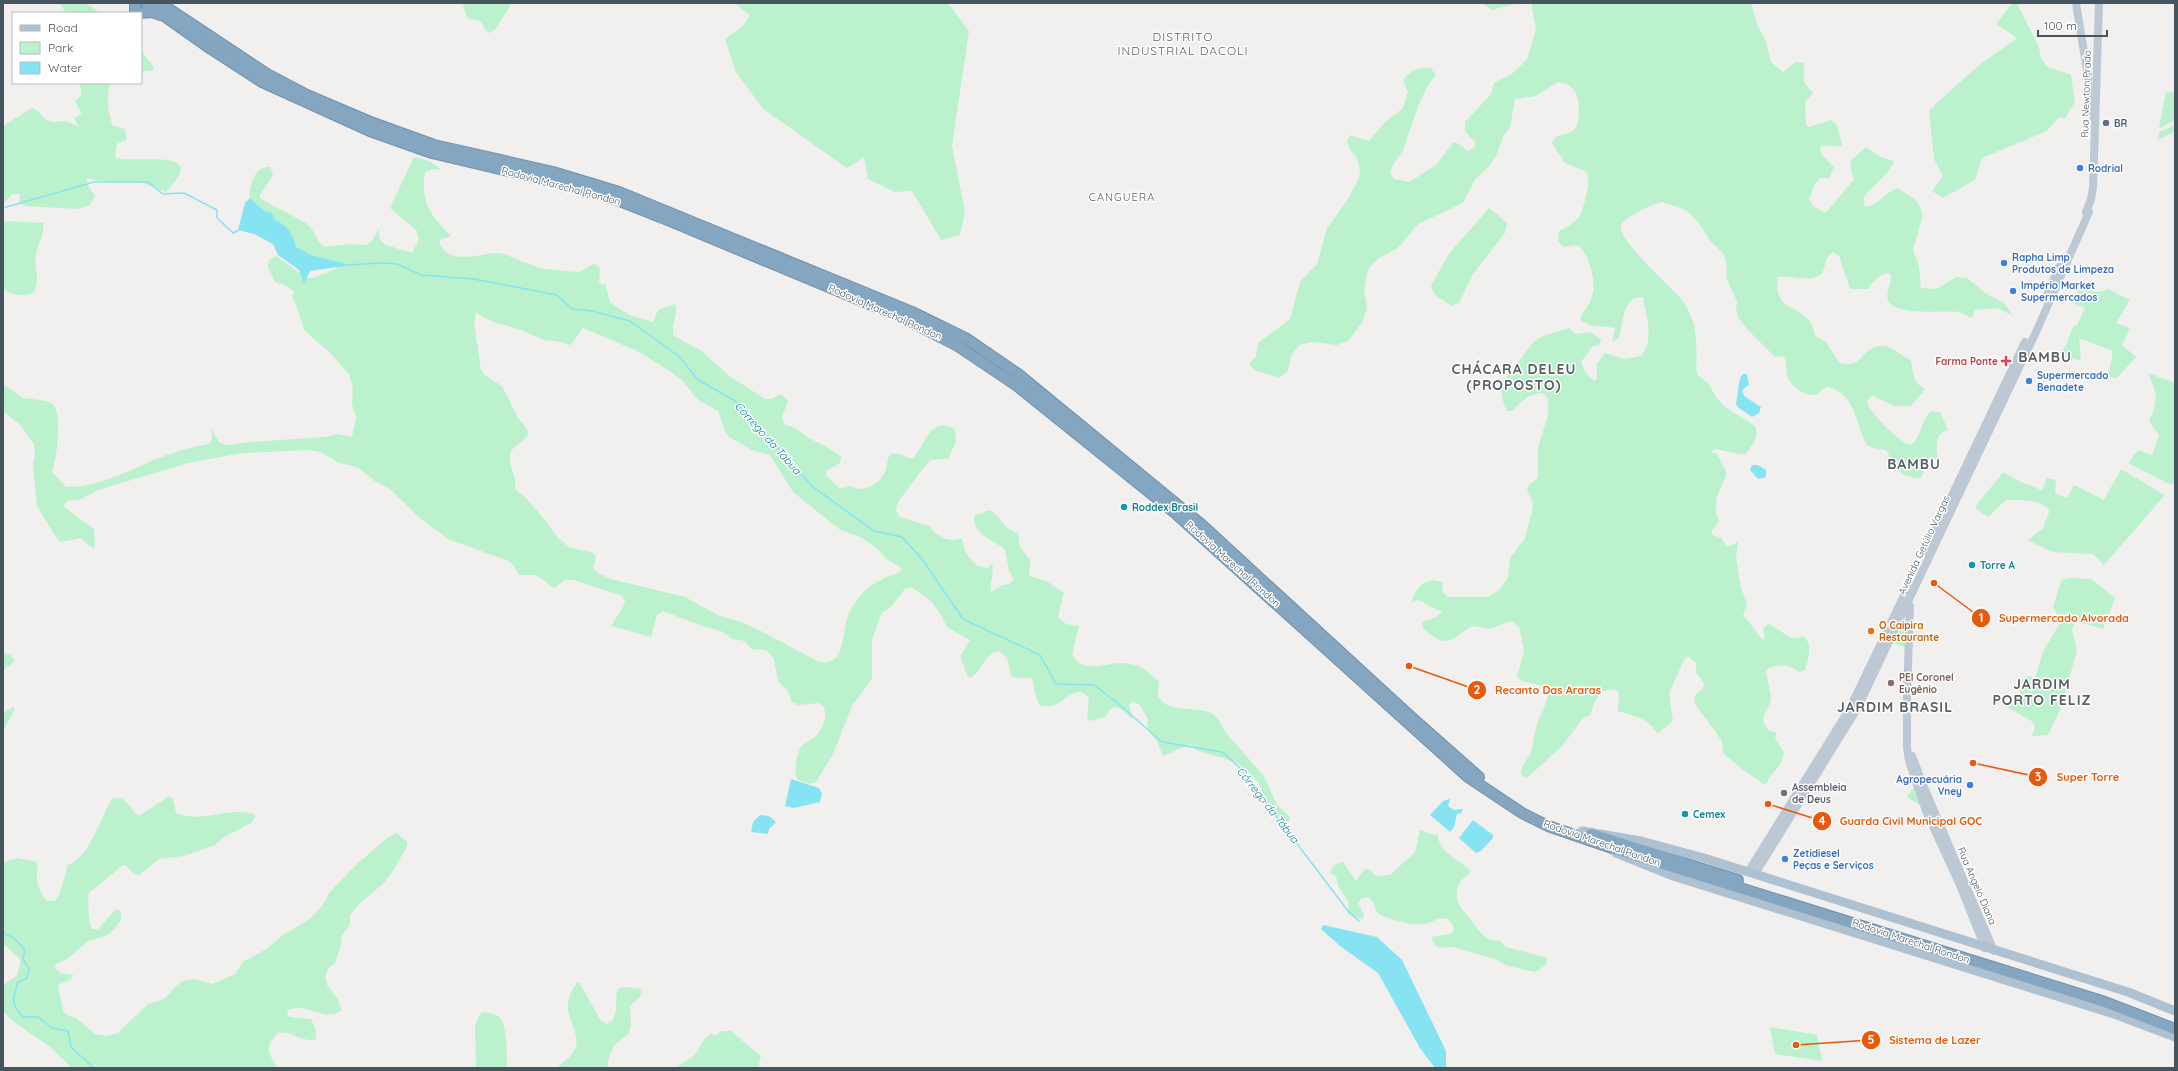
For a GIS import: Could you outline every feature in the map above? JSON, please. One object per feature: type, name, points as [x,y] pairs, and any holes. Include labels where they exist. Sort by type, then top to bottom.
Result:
[{"type":"highway","name":"Rodovia Marechal Rondon","points":[[146,3],[262,82],[370,131],[432,152],[551,181],[617,200],[670,220],[903,318],[958,346],[1010,381],[1174,512],[1468,777],[1522,813],[1581,834],[2098,1000],[2175,1029]]},
{"type":"highway","name":"Rodovia Marechal Rondon","points":[[160,3],[267,74],[307,95],[373,123],[434,145],[553,172],[619,192],[912,312],[967,339],[1018,374],[1202,525],[1472,772],[1524,807],[1581,834],[2098,993],[2175,1022]]},
{"type":"highway","points":[[142,13],[152,12],[165,16]]},
{"type":"main road","points":[[1581,834],[1662,846],[2128,992],[2175,1011]]},
{"type":"main road","points":[[1581,834],[1638,863],[1674,876],[2117,1014],[2175,1037]]},
{"type":"street","points":[[2076,3],[2088,77],[2088,103],[2095,120]]},
{"type":"street","name":"Rua Newton Prado","points":[[2094,161],[2099,3]]},
{"type":"street","name":"Avenida Getúlio Vargas","points":[[1752,873],[1856,709],[1905,600],[2034,331],[2086,212],[2091,199],[2094,161]]},
{"type":"street","name":"Rua Angelo Diana","points":[[1905,600],[1910,606],[1907,739],[1924,787],[1989,949]]},
{"type":"green space","points":[[59,3],[86,3],[100,12],[65,12]]},
{"type":"green space","points":[[462,3],[512,3],[495,30],[489,33],[485,30],[481,21],[468,19]]},
{"type":"green space","points":[[734,3],[948,3],[969,31],[952,146],[965,212],[960,235],[941,240],[912,191],[895,192],[868,179],[864,157],[847,168],[763,109],[735,70],[725,39],[742,27],[750,15]]},
{"type":"green space","points":[[1482,3],[1518,3],[1492,10]]},
{"type":"green space","points":[[1531,3],[1751,3],[1757,24],[1766,41],[1771,62],[1783,72],[1796,62],[1804,63],[1804,82],[1813,93],[1805,102],[1806,125],[1809,127],[1831,120],[1837,125],[1842,145],[1820,147],[1822,155],[1834,167],[1829,178],[1820,178],[1815,184],[1809,199],[1813,206],[1826,213],[1854,179],[1850,168],[1851,160],[1866,147],[1881,157],[1894,161],[1883,178],[1866,195],[1864,199],[1865,207],[1874,204],[1889,192],[1898,188],[1917,201],[1923,215],[1913,250],[1919,266],[1921,288],[1936,289],[1957,277],[1967,278],[1985,293],[2004,303],[2013,316],[1998,308],[1975,310],[1972,318],[1958,312],[1920,312],[1900,309],[1892,305],[1887,297],[1891,281],[1890,273],[1877,278],[1868,289],[1850,289],[1839,256],[1833,252],[1827,258],[1822,274],[1816,277],[1805,279],[1783,276],[1777,277],[1778,293],[1781,299],[1809,320],[1813,327],[1815,336],[1825,341],[1840,363],[1854,363],[1866,352],[1876,346],[1892,348],[1911,360],[1916,381],[1925,389],[1911,406],[1894,406],[1872,395],[1867,401],[1873,413],[1886,427],[1899,439],[1911,445],[1915,441],[1925,419],[1931,411],[1940,412],[1948,430],[1940,434],[1938,437],[1938,458],[1926,466],[1921,478],[1908,476],[1899,470],[1886,450],[1873,448],[1867,445],[1854,411],[1845,396],[1828,387],[1814,395],[1810,395],[1799,390],[1792,384],[1787,375],[1784,356],[1775,357],[1747,329],[1738,317],[1736,309],[1737,301],[1726,278],[1727,269],[1724,254],[1712,243],[1698,222],[1686,210],[1662,202],[1652,205],[1632,215],[1623,222],[1621,226],[1622,233],[1636,253],[1676,294],[1688,309],[1695,330],[1696,370],[1698,375],[1708,383],[1716,397],[1725,407],[1755,426],[1756,437],[1746,454],[1716,449],[1710,452],[1717,454],[1726,471],[1726,476],[1716,499],[1716,514],[1719,521],[1711,532],[1713,535],[1722,538],[1727,547],[1738,542],[1736,557],[1741,589],[1747,603],[1743,616],[1760,637],[1763,640],[1765,638],[1763,629],[1768,624],[1789,637],[1798,638],[1803,636],[1809,648],[1809,657],[1805,670],[1798,672],[1791,667],[1777,666],[1769,668],[1766,671],[1771,697],[1769,707],[1764,714],[1763,721],[1765,726],[1770,731],[1777,732],[1775,738],[1784,752],[1779,766],[1770,776],[1766,785],[1745,771],[1724,754],[1721,740],[1694,702],[1695,695],[1703,689],[1704,683],[1696,673],[1696,663],[1688,656],[1684,660],[1669,693],[1673,721],[1660,732],[1657,733],[1649,724],[1640,718],[1618,711],[1619,692],[1613,690],[1604,691],[1600,694],[1594,704],[1591,715],[1583,718],[1563,745],[1527,778],[1523,776],[1521,770],[1531,752],[1537,725],[1546,704],[1547,694],[1543,686],[1522,681],[1517,677],[1524,651],[1519,627],[1513,622],[1508,622],[1490,629],[1473,626],[1449,641],[1439,640],[1427,632],[1422,624],[1424,621],[1437,617],[1442,611],[1416,600],[1411,603],[1413,597],[1422,584],[1431,580],[1442,582],[1443,592],[1448,597],[1488,597],[1499,590],[1508,578],[1510,558],[1525,538],[1532,511],[1533,503],[1527,490],[1529,485],[1538,478],[1538,448],[1548,415],[1548,398],[1542,393],[1533,395],[1525,399],[1512,411],[1507,411],[1502,395],[1502,388],[1511,371],[1533,342],[1539,338],[1569,328],[1576,334],[1590,332],[1601,339],[1600,344],[1592,347],[1581,362],[1586,373],[1594,381],[1597,378],[1597,364],[1605,353],[1626,359],[1641,356],[1648,342],[1649,335],[1643,297],[1631,300],[1625,311],[1619,338],[1612,342],[1615,328],[1589,325],[1581,320],[1582,313],[1592,297],[1593,283],[1591,268],[1581,248],[1576,245],[1563,247],[1558,240],[1559,231],[1571,224],[1580,214],[1586,195],[1588,176],[1587,172],[1565,163],[1552,143],[1556,137],[1574,130],[1578,122],[1578,98],[1571,87],[1558,82],[1536,96],[1515,99],[1510,128],[1504,135],[1496,156],[1490,165],[1474,181],[1463,203],[1418,224],[1398,248],[1379,258],[1368,269],[1364,290],[1367,308],[1362,323],[1348,341],[1337,345],[1312,342],[1299,345],[1291,356],[1288,371],[1279,378],[1254,370],[1249,363],[1256,357],[1258,343],[1290,319],[1300,282],[1317,264],[1327,228],[1348,199],[1359,178],[1360,170],[1357,158],[1349,148],[1347,141],[1350,135],[1369,141],[1385,122],[1403,108],[1408,92],[1403,80],[1410,73],[1416,70],[1431,68],[1436,76],[1431,81],[1421,99],[1404,148],[1393,165],[1390,173],[1394,179],[1409,182],[1436,165],[1453,143],[1457,143],[1468,151],[1475,147],[1475,142],[1465,131],[1465,122],[1491,94],[1494,83],[1513,73],[1527,59],[1536,29]]},
{"type":"green space","points":[[2012,3],[2017,3],[2039,47],[2041,59],[2048,67],[2071,75],[2075,102],[2065,118],[2058,118],[2047,131],[1982,158],[1975,180],[1943,198],[1932,191],[1943,176],[1934,159],[1929,110],[1978,66],[2017,38],[1996,24]]},
{"type":"green space","points":[[142,51],[153,66],[154,69],[150,71],[142,71]]},
{"type":"green space","points":[[80,84],[110,84],[108,98],[111,121],[113,126],[125,129],[127,139],[117,144],[115,157],[124,159],[164,160],[175,162],[181,168],[178,177],[166,192],[143,183],[99,181],[87,178],[87,184],[95,196],[90,205],[78,209],[25,206],[19,203],[20,194],[13,194],[3,203],[3,126],[32,108],[38,111],[46,120],[54,122],[65,121],[79,127],[74,118],[82,114],[75,101],[81,96]]},
{"type":"green space","points":[[2166,92],[2175,92],[2175,120],[2160,128],[2159,127]]},
{"type":"green space","points":[[2175,125],[2175,132],[2158,140],[2159,132]]},
{"type":"green space","points":[[414,157],[429,161],[442,170],[432,169],[425,172],[424,192],[433,215],[451,236],[440,240],[440,244],[445,251],[451,255],[467,257],[499,253],[539,268],[577,272],[595,264],[600,268],[599,283],[603,285],[605,283],[610,302],[629,315],[653,322],[658,310],[675,304],[676,312],[673,328],[674,336],[702,351],[728,375],[765,399],[772,399],[779,394],[785,397],[788,402],[782,416],[784,424],[797,429],[807,437],[841,456],[840,463],[828,470],[825,474],[838,487],[843,488],[850,486],[860,489],[870,487],[880,480],[886,470],[888,458],[891,454],[897,453],[912,459],[933,429],[939,426],[946,426],[955,429],[956,442],[948,459],[931,460],[925,466],[898,502],[896,510],[899,517],[929,526],[935,533],[946,539],[954,540],[962,538],[967,554],[973,562],[982,567],[988,568],[992,563],[993,571],[991,592],[1002,585],[1009,584],[1014,579],[1009,571],[1005,549],[984,536],[977,528],[975,522],[974,516],[989,510],[994,513],[1004,525],[1012,531],[1018,533],[1020,547],[1030,560],[1029,576],[1046,581],[1064,593],[1058,617],[1066,624],[1079,626],[1072,654],[1077,661],[1083,665],[1090,666],[1123,663],[1135,665],[1146,671],[1159,682],[1158,696],[1162,702],[1176,708],[1207,711],[1213,714],[1219,720],[1225,732],[1264,776],[1277,805],[1290,817],[1289,821],[1284,826],[1265,798],[1258,782],[1237,762],[1198,751],[1190,744],[1163,756],[1157,741],[1147,729],[1148,719],[1139,704],[1132,702],[1129,705],[1133,720],[1124,711],[1116,707],[1110,709],[1105,717],[1090,721],[1087,718],[1089,698],[1080,692],[1071,694],[1053,706],[1041,706],[1037,701],[1032,678],[1017,678],[1011,676],[1007,658],[999,651],[990,655],[972,677],[968,677],[960,656],[970,640],[947,627],[940,613],[930,600],[911,587],[904,590],[892,606],[882,613],[872,640],[872,679],[852,706],[833,754],[816,782],[808,784],[797,779],[796,777],[795,768],[797,758],[802,745],[819,733],[825,720],[825,710],[820,703],[798,705],[792,702],[787,690],[778,681],[774,659],[766,650],[751,649],[745,641],[732,639],[721,631],[702,626],[663,611],[657,615],[651,637],[611,626],[623,607],[625,601],[622,596],[574,580],[565,580],[554,588],[536,575],[519,575],[509,561],[450,540],[422,520],[390,489],[375,481],[357,467],[340,463],[320,452],[310,450],[243,453],[188,463],[98,490],[79,500],[67,501],[63,506],[94,529],[95,546],[93,549],[81,538],[61,542],[57,539],[37,506],[33,463],[35,455],[34,444],[20,425],[3,411],[3,384],[23,398],[47,401],[54,405],[58,420],[58,438],[56,457],[52,472],[66,487],[77,487],[100,482],[169,454],[209,444],[212,440],[211,429],[220,443],[229,445],[250,442],[325,437],[337,434],[352,437],[356,417],[352,404],[353,388],[349,374],[328,351],[305,331],[292,295],[295,292],[285,285],[275,282],[268,267],[269,260],[276,256],[307,278],[313,278],[338,268],[299,256],[250,204],[252,180],[259,171],[270,167],[273,175],[260,195],[260,198],[307,224],[324,247],[350,244],[365,245],[371,242],[379,229],[380,240],[386,245],[412,253],[419,239],[417,231],[390,208]],"holes":[[[476,313],[493,322],[519,329],[544,340],[571,345],[583,328],[635,350],[659,364],[682,380],[698,400],[718,411],[725,431],[729,437],[752,450],[770,455],[793,492],[839,529],[862,538],[875,547],[888,560],[901,568],[900,572],[884,578],[869,587],[850,610],[841,648],[834,660],[827,662],[817,661],[765,633],[739,621],[720,616],[685,597],[611,579],[598,573],[593,568],[596,558],[594,553],[571,548],[559,539],[545,520],[515,488],[515,477],[510,461],[510,453],[527,437],[528,431],[517,416],[502,386],[486,376],[481,370],[474,323]]]},
{"type":"green space","points":[[1489,208],[1507,223],[1505,233],[1473,274],[1459,303],[1452,306],[1434,294],[1431,286],[1448,255]]},
{"type":"green space","points":[[5,221],[43,223],[42,235],[36,255],[36,286],[34,291],[30,294],[15,294],[7,292],[3,289],[3,223]]},
{"type":"green space","points":[[2108,289],[2130,300],[2116,323],[2130,328],[2122,345],[2136,357],[2117,378],[2108,377],[2113,351],[2079,338],[2081,361],[2058,355],[2065,347],[2073,327],[2077,325],[2085,308],[2072,302],[2079,290],[2099,292]]},
{"type":"green space","points":[[2148,373],[2175,383],[2175,482],[2171,485],[2128,463],[2138,450],[2152,455],[2159,435],[2149,421],[2156,397]]},
{"type":"green space","points":[[2121,469],[2165,495],[2104,565],[2093,554],[2052,552],[2028,540],[2043,528],[2050,510],[2045,506],[2030,501],[2006,500],[1988,517],[1975,508],[2003,472],[2021,482],[2042,490],[2047,478],[2056,480],[2055,493],[2067,498],[2074,485],[2104,500]]},
{"type":"green space","points":[[2068,578],[2091,579],[2115,598],[2103,629],[2075,621],[2072,629],[2077,651],[2060,710],[2048,735],[2032,736],[2035,727],[2033,722],[2007,707],[2019,698],[2022,681],[2027,676],[2035,678],[2043,652],[2061,621],[2053,607],[2061,581]]},
{"type":"green space","points":[[1906,617],[1905,647],[1893,643]]},
{"type":"green space","points":[[3,653],[10,655],[15,661],[3,670]]},
{"type":"green space","points":[[13,707],[15,709],[3,731],[3,713]]},
{"type":"green space","points":[[1914,787],[1920,805],[1907,797]]},
{"type":"green space","points":[[169,796],[173,799],[176,813],[186,816],[196,817],[244,812],[254,814],[255,817],[251,823],[223,838],[215,845],[184,856],[159,859],[139,875],[134,874],[123,865],[89,893],[88,901],[92,929],[98,929],[116,909],[121,912],[121,920],[110,934],[87,942],[67,959],[56,964],[54,967],[60,973],[74,975],[70,980],[58,985],[63,1011],[67,1015],[76,1018],[95,1034],[107,1036],[118,1033],[148,1004],[164,999],[177,985],[185,980],[194,979],[213,984],[235,974],[244,961],[265,950],[283,935],[311,918],[321,907],[330,892],[355,866],[387,838],[397,833],[407,842],[407,847],[390,875],[354,909],[350,915],[350,925],[342,935],[341,945],[335,963],[329,968],[325,976],[327,985],[337,998],[342,1010],[336,1014],[329,1015],[301,1008],[294,1008],[287,1011],[289,1017],[311,1019],[316,1030],[316,1039],[307,1040],[288,1033],[278,1033],[273,1038],[269,1047],[270,1054],[277,1068],[72,1068],[50,1047],[11,1020],[3,1010],[4,984],[17,976],[21,960],[3,944],[3,862],[17,858],[37,862],[37,882],[40,890],[46,900],[55,901],[59,895],[68,865],[76,861],[88,846],[112,799],[121,799],[127,803],[139,816]]},
{"type":"green space","points":[[1420,829],[1427,833],[1438,835],[1439,842],[1446,852],[1471,871],[1459,884],[1457,899],[1461,907],[1479,931],[1490,940],[1499,940],[1506,947],[1547,958],[1546,965],[1535,972],[1508,966],[1495,959],[1453,947],[1440,948],[1436,946],[1432,940],[1432,937],[1446,935],[1453,932],[1454,929],[1448,919],[1442,918],[1424,924],[1400,922],[1378,914],[1372,900],[1368,897],[1361,899],[1358,903],[1364,915],[1363,919],[1348,914],[1348,901],[1339,888],[1336,876],[1330,873],[1333,867],[1338,863],[1343,862],[1356,881],[1365,869],[1370,870],[1377,876],[1390,875],[1415,852]]},
{"type":"green space","points":[[579,982],[601,1021],[607,1024],[614,1018],[618,989],[625,987],[642,989],[640,997],[630,1006],[631,1025],[629,1033],[614,1046],[609,1057],[607,1068],[556,1068],[570,1057],[576,1046],[576,1037],[568,1009],[569,997]]},
{"type":"green space","points":[[484,1012],[496,1015],[502,1021],[506,1041],[507,1068],[476,1068],[475,1025],[480,1014]]},
{"type":"green space","points":[[1770,1027],[1817,1035],[1822,1061],[1775,1054]]},
{"type":"green space","points":[[722,1031],[731,1031],[761,1056],[758,1066],[755,1068],[675,1068],[694,1056],[705,1038],[711,1033],[715,1036]]},
{"type":"water","points":[[250,198],[263,210],[272,213],[275,220],[286,227],[293,238],[296,247],[311,255],[350,265],[310,271],[304,284],[299,270],[278,255],[273,244],[254,234],[238,230],[245,203]]},
{"type":"water","points":[[1743,374],[1747,374],[1749,385],[1742,390],[1744,396],[1761,407],[1759,413],[1752,417],[1739,408],[1736,404],[1740,378]]},
{"type":"water","points":[[1752,465],[1758,465],[1766,470],[1766,477],[1758,479],[1750,470]]},
{"type":"water","points":[[791,779],[819,788],[822,794],[820,802],[794,808],[785,806]]},
{"type":"water","points":[[1450,799],[1448,806],[1454,810],[1463,809],[1461,813],[1457,814],[1454,827],[1450,832],[1430,815],[1443,801]]},
{"type":"water","points":[[760,815],[769,816],[776,822],[769,829],[768,834],[751,832],[753,822]]},
{"type":"water","points":[[1473,820],[1493,835],[1493,838],[1481,851],[1476,853],[1459,838]]},
{"type":"water","points":[[1323,925],[1377,937],[1402,960],[1446,1051],[1446,1068],[1435,1068],[1420,1048],[1378,973],[1340,946],[1321,929]]},
{"type":"waterway","name":"Córrego da Tábua","points":[[3,208],[94,182],[148,182],[163,194],[184,193],[217,210],[217,218],[233,233],[239,230]]},
{"type":"waterway","name":"Córrego da Tábua","points":[[348,265],[380,263],[397,264],[421,275],[474,279],[557,295],[572,309],[592,311],[630,321],[680,357],[697,379],[735,401],[813,487],[874,531],[902,537],[922,559],[963,619],[1040,655],[1056,684],[1094,685],[1120,705],[1162,742],[1222,752],[1239,767],[1348,911],[1359,921]]},
{"type":"waterway","points":[[3,933],[14,938],[25,950],[23,959],[29,969],[27,978],[18,982],[14,997],[14,1005],[16,1008],[23,1017],[38,1017],[52,1028],[68,1031],[71,1047],[94,1068]]},
{"type":"place","name":"BR","points":[[2106,123]]},
{"type":"place","name":"Rodrial","points":[[2080,168]]},
{"type":"place","name":"Rapha Limp Produtos de Limpeza","points":[[2004,263]]},
{"type":"place","name":"Império Market Supermercados","points":[[2013,291]]},
{"type":"place","name":"Farma Ponte","points":[[2006,361]]},
{"type":"place","name":"Supermercado Benadete","points":[[2029,381]]},
{"type":"place","name":"Roddex Brasil","points":[[1124,507]]},
{"type":"place","name":"Torre A","points":[[1972,565]]},
{"type":"place","name":"Supermercado Alvorada","points":[[1934,583]]},
{"type":"place","name":"O Caipira Restaurante","points":[[1871,631]]},
{"type":"place","name":"Recanto Das Araras","points":[[1409,666]]},
{"type":"place","name":"PEI Coronel Eugênio","points":[[1891,683]]},
{"type":"place","name":"Super Torre","points":[[1973,763]]},
{"type":"place","name":"Agropecuária Vney","points":[[1970,785]]},
{"type":"place","name":"Assembleia de Deus","points":[[1784,793]]},
{"type":"place","name":"Guarda Civil Municipal GOC","points":[[1768,804]]},
{"type":"place","name":"Cemex","points":[[1685,814]]},
{"type":"place","name":"Zetidiesel Peças e Serviços","points":[[1785,859]]},
{"type":"place","name":"Sistema de Lazer","points":[[1796,1045]]},
{"type":"district","name":"DISTRITO INDUSTRIAL DACOLI","points":[[1183,43]]},
{"type":"district","name":"CANGUERA","points":[[1122,197]]},
{"type":"district","name":"BAMBU","points":[[2045,357]]},
{"type":"district","name":"CHÁCARA DELEU (PROPOSTO)","points":[[1514,378]]},
{"type":"district","name":"BAMBU","points":[[1914,464]]},
{"type":"district","name":"JARDIM PORTO FELIZ","points":[[2042,692]]},
{"type":"district","name":"JARDIM BRASIL","points":[[1895,707]]}]
